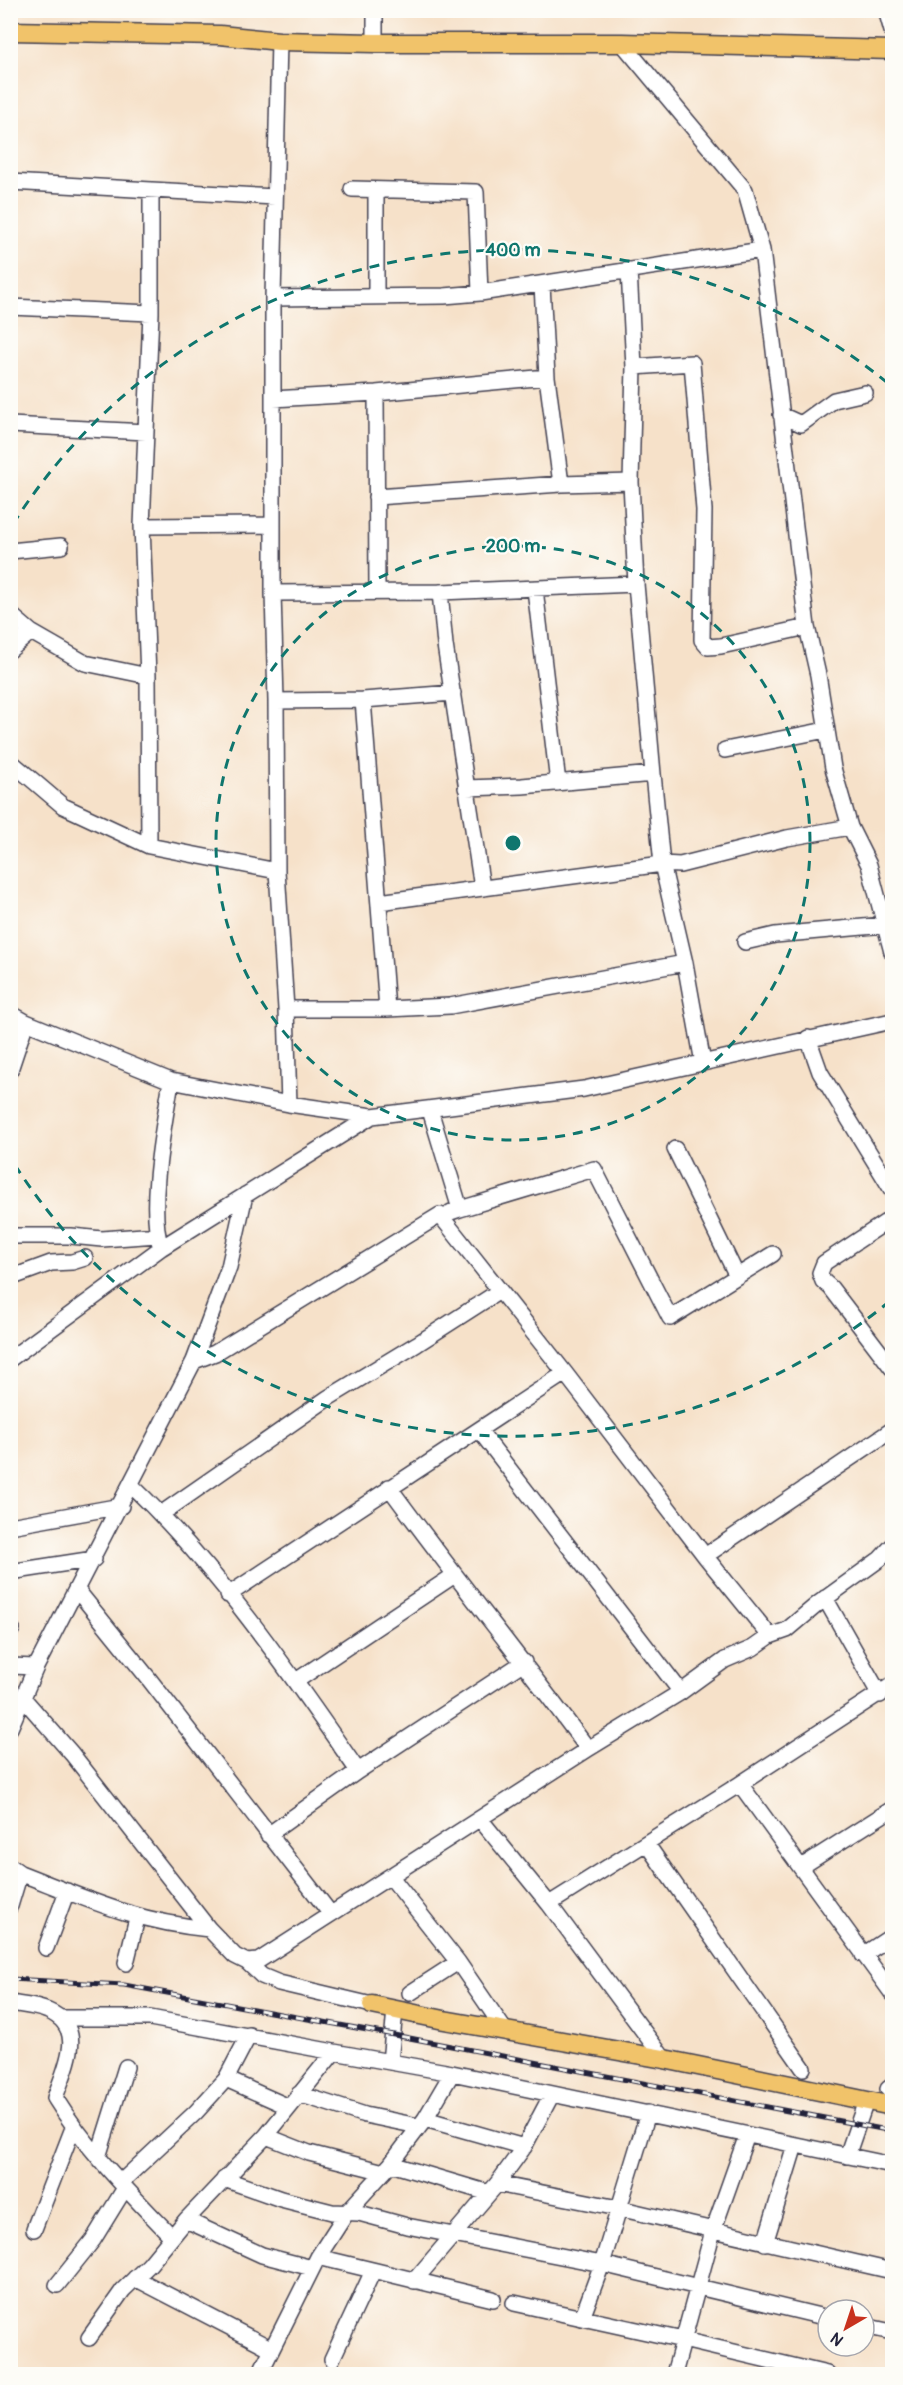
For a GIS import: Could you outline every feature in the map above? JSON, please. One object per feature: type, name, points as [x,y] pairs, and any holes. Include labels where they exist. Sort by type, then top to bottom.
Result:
[{"type":"main road","points":[[10,31],[220,35],[279,40],[375,43],[622,43],[892,50]]},
{"type":"main road","points":[[372,2005],[506,2032],[664,2059],[866,2101],[891,2094]]},
{"type":"street","points":[[375,10],[375,43]]},
{"type":"street","points":[[886,10],[892,31]]},
{"type":"street","points":[[279,40],[273,298],[273,593],[277,872],[286,1009],[289,1104]]},
{"type":"street","points":[[622,43],[745,190],[762,250],[807,627],[818,675],[833,768],[850,826],[869,865],[892,952]]},
{"type":"street","points":[[10,182],[275,197]]},
{"type":"street","points":[[352,189],[476,192],[480,293]]},
{"type":"street","points":[[376,190],[376,296]]},
{"type":"street","points":[[149,846],[148,676],[142,526],[151,313],[151,191]]},
{"type":"street","points":[[273,298],[444,296],[480,293],[762,250]]},
{"type":"street","points":[[628,270],[634,367],[631,482],[636,584],[653,774],[662,864],[685,963],[703,1063]]},
{"type":"street","points":[[542,285],[547,377],[561,484]]},
{"type":"street","points":[[10,307],[151,313]]},
{"type":"street","points":[[634,367],[692,363],[705,510],[702,639],[708,647],[721,646],[807,627]]},
{"type":"street","points":[[273,399],[376,393],[547,377]]},
{"type":"street","points":[[376,393],[377,592]]},
{"type":"street","points":[[781,416],[801,424],[834,400],[865,393]]},
{"type":"street","points":[[10,425],[146,432]]},
{"type":"street","points":[[376,496],[561,484],[631,482]]},
{"type":"street","points":[[142,526],[273,525]]},
{"type":"street","points":[[10,551],[61,546]]},
{"type":"street","points":[[273,593],[440,592],[636,584]]},
{"type":"street","points":[[535,589],[558,783]]},
{"type":"street","points":[[440,592],[482,888]]},
{"type":"street","points":[[10,614],[31,632],[85,663],[148,676]]},
{"type":"street","points":[[10,650],[31,632]]},
{"type":"street","points":[[276,701],[363,700],[453,693]]},
{"type":"street","points":[[363,700],[387,1010]]},
{"type":"street","points":[[725,750],[826,730]]},
{"type":"street","points":[[10,761],[63,806],[149,846],[277,872]]},
{"type":"street","points":[[466,788],[558,783],[653,774]]},
{"type":"street","points":[[379,903],[662,864],[680,865],[787,838],[850,826]]},
{"type":"street","points":[[745,942],[775,935],[885,925]]},
{"type":"street","points":[[286,1009],[387,1010],[450,1006],[685,963]]},
{"type":"street","points":[[10,1013],[26,1022],[171,1081],[289,1104],[372,1116],[584,1089],[892,1021]]},
{"type":"street","points":[[10,1071],[26,1022]]},
{"type":"street","points":[[808,1038],[820,1072],[892,1190]]},
{"type":"street","points":[[159,1242],[157,1183],[171,1081]]},
{"type":"street","points":[[430,1110],[460,1209]]},
{"type":"street","points":[[10,1359],[159,1242],[245,1194],[372,1116]]},
{"type":"street","points":[[675,1149],[737,1276]]},
{"type":"street","points":[[194,1361],[215,1353],[440,1215],[594,1169],[670,1318],[773,1254]]},
{"type":"street","points":[[10,1728],[36,1667],[132,1486],[194,1361],[230,1267],[245,1194]]},
{"type":"street","points":[[440,1215],[498,1292],[565,1373],[705,1556],[770,1636]]},
{"type":"street","points":[[892,1218],[824,1263],[820,1274],[823,1281],[831,1288],[892,1368]]},
{"type":"street","points":[[10,1236],[71,1236],[159,1242]]},
{"type":"street","points":[[10,1278],[51,1263],[72,1262],[85,1258]]},
{"type":"street","points":[[161,1514],[328,1398],[498,1292]]},
{"type":"street","points":[[228,1595],[565,1373]]},
{"type":"street","points":[[479,1430],[681,1692]]},
{"type":"street","points":[[705,1556],[892,1430]]},
{"type":"street","points":[[132,1486],[161,1514],[228,1595],[296,1681],[358,1771]]},
{"type":"street","points":[[389,1487],[453,1576],[524,1662],[588,1749]]},
{"type":"street","points":[[10,1526],[121,1506]]},
{"type":"street","points":[[247,1962],[258,1961],[330,1913],[681,1692],[725,1660],[753,1648],[770,1636],[787,1630],[825,1598],[880,1559],[892,1546]]},
{"type":"street","points":[[10,1572],[94,1558]]},
{"type":"street","points":[[296,1681],[453,1576]]},
{"type":"street","points":[[77,1590],[149,1679],[330,1913]]},
{"type":"street","points":[[825,1598],[879,1695]]},
{"type":"street","points":[[268,1835],[358,1771],[524,1662]]},
{"type":"street","points":[[10,1666],[36,1667]]},
{"type":"street","points":[[549,1904],[892,1686]]},
{"type":"street","points":[[23,1698],[72,1754],[208,1929],[235,1956],[247,1962],[262,1976],[279,1983],[372,2005]]},
{"type":"street","points":[[740,1784],[892,1993]]},
{"type":"street","points":[[801,1868],[892,1809]]},
{"type":"street","points":[[480,1819],[549,1904],[664,2059]]},
{"type":"street","points":[[646,1843],[803,2068]]},
{"type":"street","points":[[10,1906],[15,1869],[137,1918],[173,1926],[208,1929]]},
{"type":"street","points":[[391,1876],[458,1962],[506,2032]]},
{"type":"street","points":[[46,1948],[67,1891]]},
{"type":"street","points":[[126,1963],[137,1918]]},
{"type":"street","points":[[863,1955],[892,1936]]},
{"type":"street","points":[[410,1993],[458,1962]]},
{"type":"street","points":[[10,2002],[46,2010],[61,2018],[68,2027],[72,2038],[55,2098],[98,2157],[172,2237]]},
{"type":"street","points":[[390,2062],[395,2010]]},
{"type":"street","points":[[61,2018],[150,2018],[249,2035],[452,2073],[892,2165]]},
{"type":"street","points":[[57,2285],[93,2240],[123,2185],[226,2079],[249,2035]]},
{"type":"street","points":[[89,2338],[123,2290],[266,2136],[333,2052]]},
{"type":"street","points":[[98,2157],[126,2067]]},
{"type":"street","points":[[263,2367],[315,2263],[347,2212],[387,2168],[421,2123],[452,2073]]},
{"type":"street","points":[[226,2079],[289,2107]]},
{"type":"street","points":[[299,2094],[365,2115],[421,2123],[524,2147]]},
{"type":"street","points":[[414,2281],[493,2188],[524,2147],[552,2094]]},
{"type":"street","points":[[847,2156],[866,2101]]},
{"type":"street","points":[[582,2318],[602,2264],[648,2114]]},
{"type":"street","points":[[34,2229],[74,2127]]},
{"type":"street","points":[[674,2374],[713,2231],[747,2135]]},
{"type":"street","points":[[266,2136],[309,2153],[493,2188],[618,2208],[892,2271]]},
{"type":"street","points":[[765,2243],[795,2145]]},
{"type":"street","points":[[224,2179],[281,2199],[332,2212],[347,2212],[602,2264],[816,2315]]},
{"type":"street","points":[[186,2220],[262,2255],[373,2271],[493,2299]]},
{"type":"street","points":[[332,2360],[373,2271]]},
{"type":"street","points":[[135,2278],[272,2349]]},
{"type":"street","points":[[514,2303],[827,2374]]},
{"type":"street","points":[[876,2329],[892,2332]]},
{"type":"railway","points":[[10,1979],[124,1985],[892,2131]]}]
